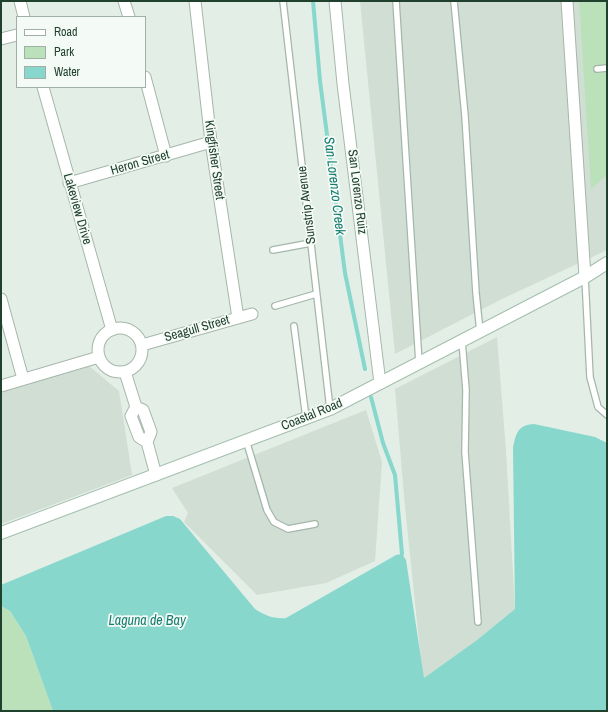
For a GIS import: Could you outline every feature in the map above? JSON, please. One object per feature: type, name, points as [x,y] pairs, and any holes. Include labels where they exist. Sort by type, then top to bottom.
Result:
[{"type":"main road","name":"Coastal Road","points":[[1,534],[330,409],[585,277],[607,263]]},
{"type":"street","points":[[20,1],[24,16]]},
{"type":"street","points":[[124,1],[129,16]]},
{"type":"street","name":"Kingfisher Street","points":[[195,1],[211,142],[238,318]]},
{"type":"street","name":"San Lorenzo Ruiz","points":[[335,1],[343,84],[380,384]]},
{"type":"street","points":[[567,1],[585,277]]},
{"type":"street","points":[[1,39],[16,35]]},
{"type":"street","points":[[146,81],[166,156]]},
{"type":"street","name":"Lakeview Drive","points":[[43,88],[69,183],[112,330]]},
{"type":"street","name":"Heron Street","points":[[69,183],[211,142]]},
{"type":"street","points":[[1,299],[24,379]]},
{"type":"street","name":"Seagull Street","points":[[142,345],[252,314]]},
{"type":"street","points":[[120,328],[132,332],[138,337],[142,345],[141,357],[138,364],[125,372],[116,373],[109,370],[102,364],[98,357],[99,342],[103,336],[112,330],[120,328]]},
{"type":"street","points":[[1,386],[98,357]]},
{"type":"street","points":[[125,372],[136,407],[143,410],[151,432],[147,442],[156,475]]},
{"type":"lane","name":"Sunstrip Avenue","points":[[283,1],[330,409]]},
{"type":"lane","points":[[396,1],[419,363]]},
{"type":"lane","points":[[454,1],[465,116],[476,293],[480,332]]},
{"type":"lane","points":[[597,69],[607,68]]},
{"type":"lane","points":[[273,250],[311,243]]},
{"type":"lane","points":[[585,277],[590,377],[598,407],[607,415]]},
{"type":"lane","points":[[275,306],[316,294]]},
{"type":"lane","points":[[294,326],[306,418]]},
{"type":"lane","points":[[462,341],[466,390],[465,452],[478,622]]},
{"type":"lane","points":[[246,440],[267,510],[274,522],[288,529],[315,524]]},
{"type":"shaded area","points":[[360,1],[607,1],[607,250],[500,300],[395,354]]},
{"type":"shaded area","points":[[497,337],[506,451],[515,609],[477,640],[423,679],[405,507],[395,389]]},
{"type":"shaded area","points":[[89,366],[119,391],[132,475],[1,524],[1,392]]},
{"type":"shaded area","points":[[366,410],[382,462],[375,561],[326,583],[257,595],[184,522],[188,513],[172,488]]},
{"type":"green space","points":[[579,1],[607,1],[607,175],[591,189]]},
{"type":"green space","points":[[1,606],[10,611],[26,636],[53,711],[1,711]]},
{"type":"water","name":"Laguna de Bay","points":[[534,424],[595,437],[607,443],[607,711],[53,711],[26,636],[10,611],[1,606],[1,585],[166,516],[173,516],[180,519],[255,609],[266,615],[274,617],[286,618],[396,555],[402,554],[406,560],[424,678],[477,640],[515,609],[513,448],[515,438],[521,428]]},
{"type":"waterway","name":"San Lorenzo Creek","points":[[313,1],[320,81],[345,273],[365,369]]},
{"type":"waterway","name":"San Lorenzo Creek","points":[[371,397],[383,443],[395,475],[402,554]]}]
